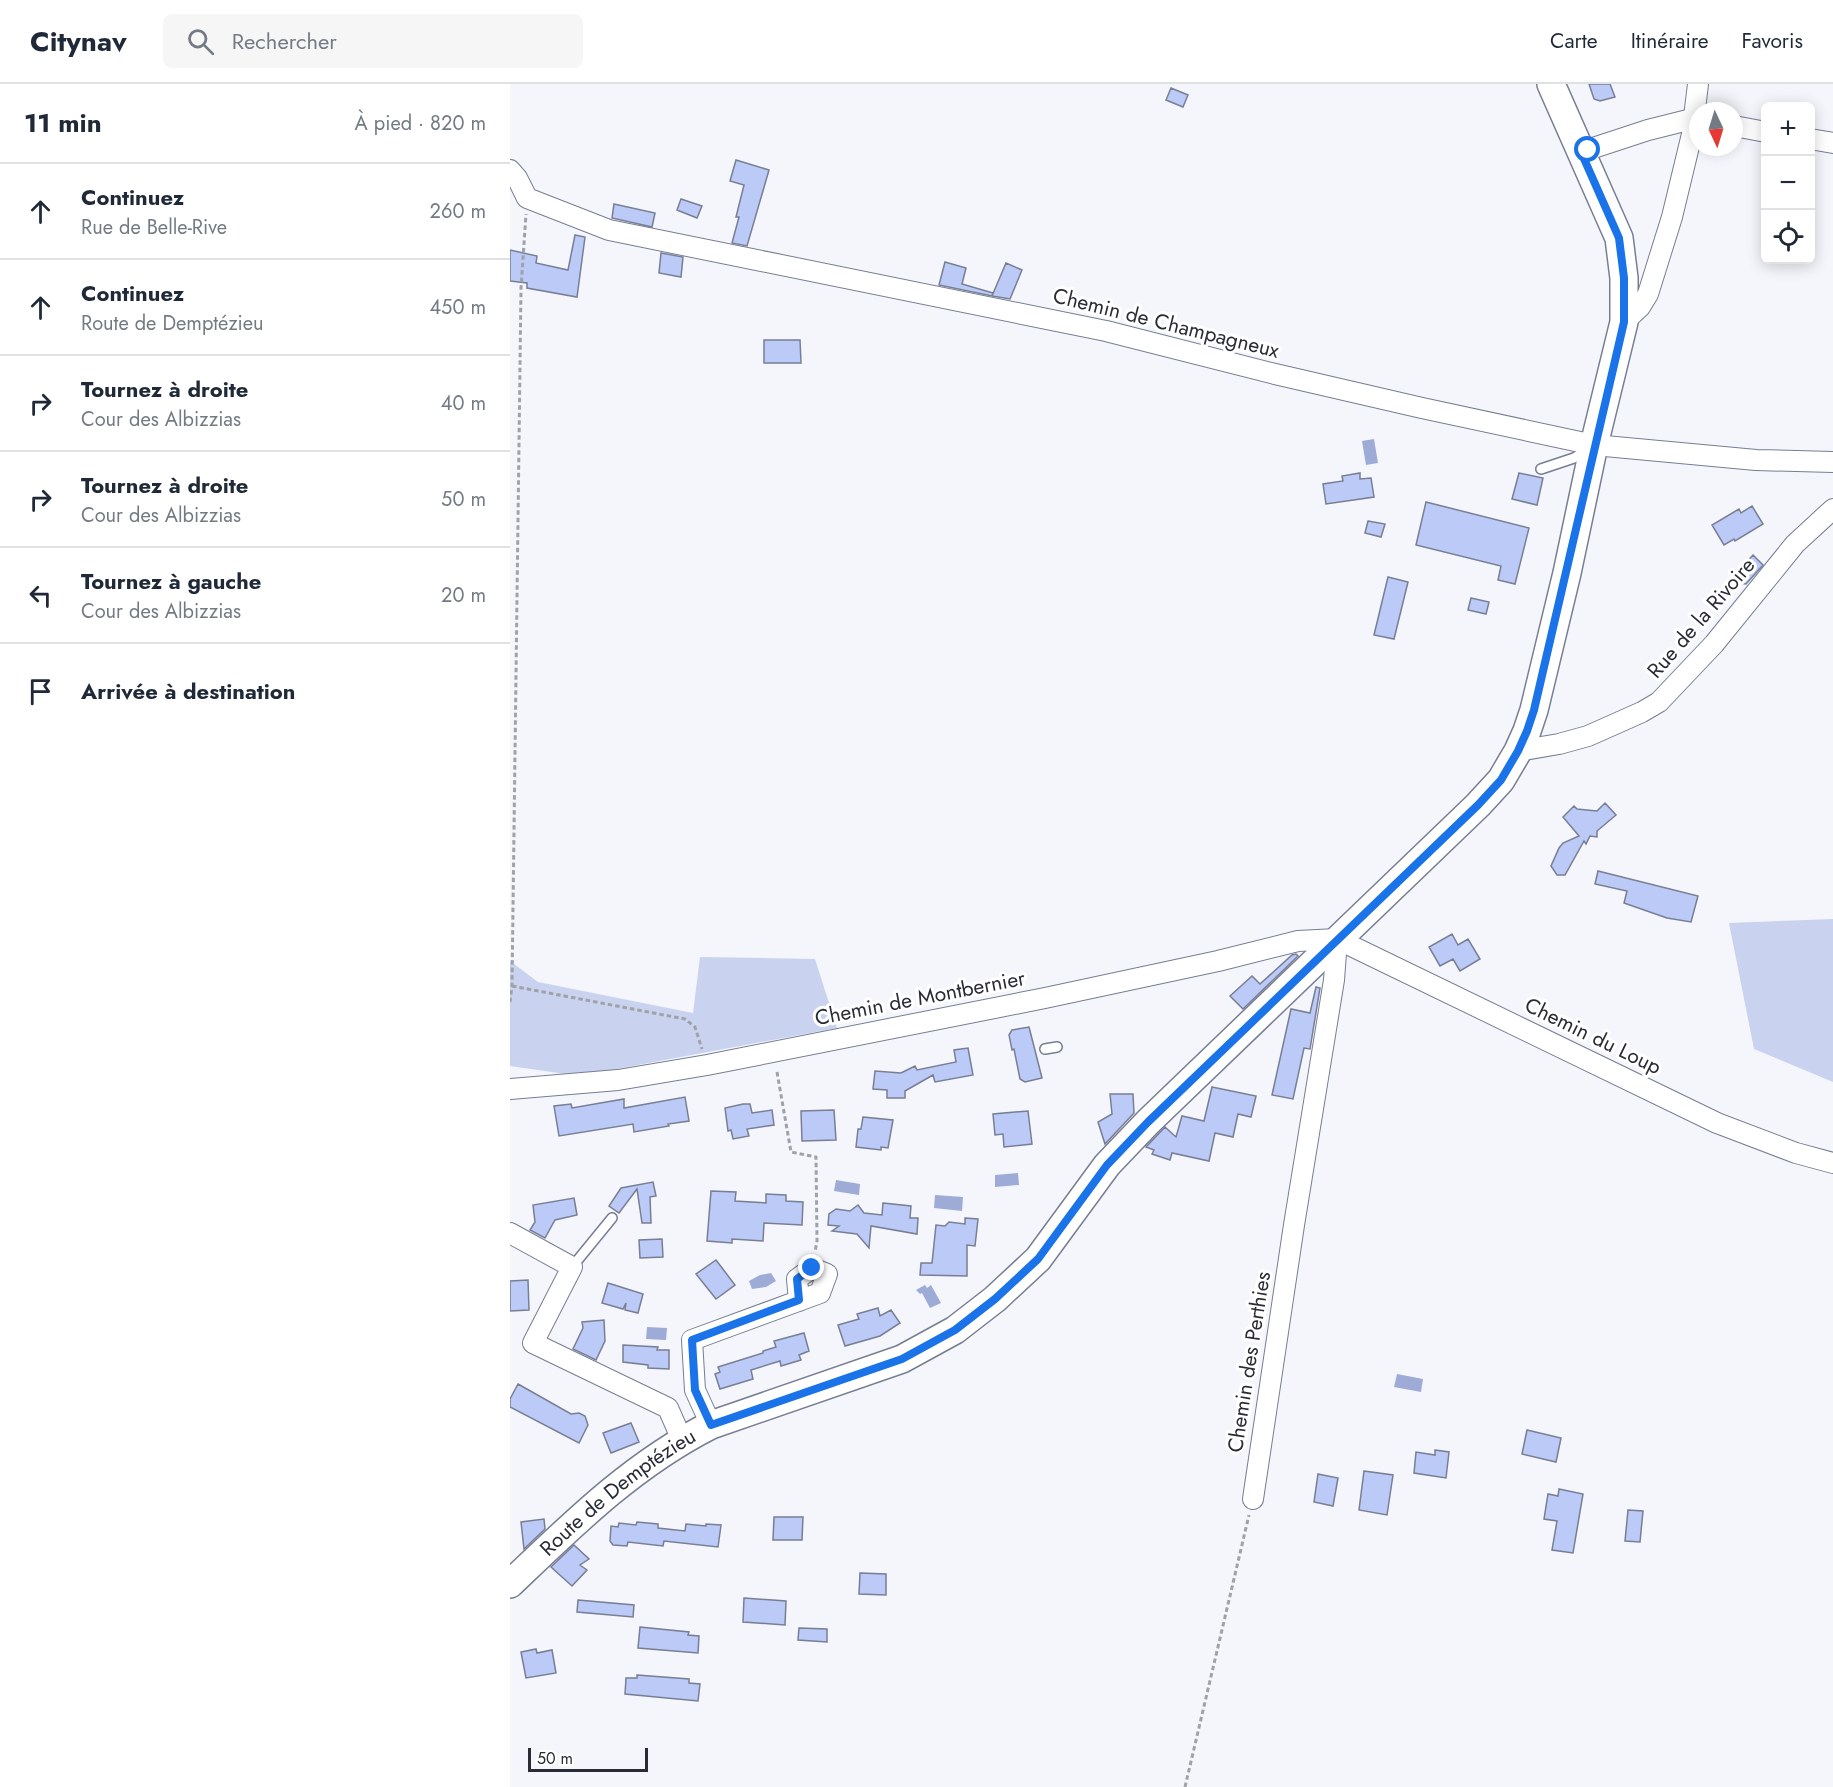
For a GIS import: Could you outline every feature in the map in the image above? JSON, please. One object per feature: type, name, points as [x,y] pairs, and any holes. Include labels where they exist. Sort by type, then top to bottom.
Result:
[{"type":"street","name":"Route de Demptézieu","points":[[510,1584],[589,1508],[640,1467],[682,1440],[711,1425],[902,1359],[955,1330],[987,1305],[1038,1259],[1107,1165],[1148,1122],[1478,805],[1501,780],[1527,731],[1546,664],[1594,445],[1624,322],[1624,278],[1619,238],[1551,84]]},
{"type":"street","points":[[1696,102],[1698,84]]},
{"type":"street","points":[[1581,152],[1648,130],[1689,121]]},
{"type":"street","points":[[1743,128],[1761,131]]},
{"type":"street","points":[[1815,140],[1833,143]]},
{"type":"street","points":[[1624,322],[1640,308],[1648,294],[1672,217],[1689,146]]},
{"type":"street","points":[[510,170],[517,178],[527,198]]},
{"type":"street","name":"Chemin de Champagneux","points":[[527,198],[609,230],[1106,331],[1284,376],[1594,445],[1756,460],[1833,462]]},
{"type":"street","name":"Rue de la Rivoire","points":[[1518,751],[1588,736],[1659,702],[1714,644],[1795,544],[1833,509]]},
{"type":"street","name":"Chemin de Montbernier","points":[[510,1089],[618,1080],[707,1065],[1045,998],[1298,941],[1337,939]]},
{"type":"street","name":"Chemin du Loup","points":[[1337,939],[1717,1123],[1796,1153],[1833,1163]]},
{"type":"street","name":"Chemin des Perthies","points":[[1253,1499],[1292,1237],[1334,980],[1337,939]]},
{"type":"street","points":[[510,1233],[572,1267],[533,1343],[668,1408],[682,1440]]},
{"type":"street","points":[[711,1425],[695,1390],[692,1340],[820,1293],[827,1274],[812,1268]]},
{"type":"street","points":[[668,1408],[695,1390]]},
{"type":"lane","points":[[1541,469],[1574,458],[1594,445]]},
{"type":"lane","points":[[1045,1049],[1057,1047]]},
{"type":"lane","points":[[572,1267],[612,1218]]},
{"type":"path","points":[[510,1002],[521,288],[527,198]]},
{"type":"path","points":[[512,986],[685,1019],[695,1027],[707,1065]]},
{"type":"path","points":[[777,1072],[791,1152],[816,1157],[817,1241],[812,1268]]},
{"type":"path","points":[[1185,1787],[1253,1499]]},
{"type":"shaded area","points":[[1374,439],[1378,463],[1366,465],[1362,441]]},
{"type":"shaded area","points":[[1833,919],[1833,1082],[1754,1049],[1729,923]]},
{"type":"shaded area","points":[[700,957],[815,959],[837,1028],[579,1076],[510,1066],[510,961],[538,982],[693,1013]]},
{"type":"shaded area","points":[[1018,1173],[1019,1185],[995,1187],[995,1175]]},
{"type":"shaded area","points":[[836,1180],[860,1184],[859,1195],[834,1191]]},
{"type":"shaded area","points":[[935,1195],[963,1197],[962,1211],[934,1208]]},
{"type":"shaded area","points":[[771,1273],[776,1281],[766,1287],[752,1289],[749,1281],[760,1275]]},
{"type":"shaded area","points":[[925,1285],[927,1288],[931,1285],[941,1303],[930,1308],[922,1293],[916,1290]]},
{"type":"shaded area","points":[[647,1327],[667,1328],[666,1340],[646,1339]]},
{"type":"shaded area","points":[[1397,1374],[1423,1379],[1421,1392],[1394,1387]]},
{"type":"building","points":[[1589,84],[1610,84],[1615,97],[1600,101],[1594,99]]},
{"type":"building","points":[[1171,88],[1188,95],[1183,107],[1166,100]]},
{"type":"building","points":[[736,160],[769,170],[747,246],[732,243],[744,185],[730,181]]},
{"type":"building","points":[[681,199],[702,206],[697,218],[677,210]]},
{"type":"building","points":[[614,204],[655,213],[652,227],[612,218]]},
{"type":"building","points":[[575,235],[585,237],[577,297],[527,288],[527,283],[510,281],[510,250],[537,256],[536,263],[568,270]]},
{"type":"building","points":[[661,253],[683,257],[681,277],[659,273]]},
{"type":"building","points":[[945,262],[966,268],[962,284],[993,293],[992,296],[939,285]]},
{"type":"building","points":[[1006,263],[1022,270],[1010,299],[992,296]]},
{"type":"building","points":[[764,340],[800,340],[801,363],[764,363]]},
{"type":"building","points":[[1360,473],[1360,479],[1371,478],[1374,497],[1326,504],[1323,484],[1343,481],[1342,476]]},
{"type":"building","points":[[1519,473],[1543,478],[1537,505],[1512,499]]},
{"type":"building","points":[[1426,502],[1529,528],[1515,584],[1498,580],[1501,566],[1416,545]]},
{"type":"building","points":[[1752,506],[1763,524],[1724,545],[1712,525],[1739,509],[1741,513]]},
{"type":"building","points":[[1368,521],[1385,524],[1381,537],[1365,533]]},
{"type":"building","points":[[1753,555],[1763,565],[1746,584],[1728,582]]},
{"type":"building","points":[[1388,577],[1408,582],[1394,639],[1374,635]]},
{"type":"building","points":[[1471,598],[1489,602],[1486,614],[1468,610]]},
{"type":"building","points":[[1605,803],[1616,815],[1597,831],[1597,837],[1590,836],[1586,844],[1584,841],[1565,875],[1557,875],[1551,866],[1559,848],[1563,843],[1579,836],[1563,817],[1574,806],[1577,809],[1597,811]]},
{"type":"building","points":[[1598,871],[1698,896],[1691,922],[1667,918],[1624,903],[1627,891],[1595,884]]},
{"type":"building","points":[[1452,934],[1458,945],[1468,939],[1480,959],[1460,971],[1453,959],[1440,966],[1429,947]]},
{"type":"building","points":[[1296,954],[1298,956],[1243,1009],[1230,996],[1252,976],[1260,984]]},
{"type":"building","points":[[1316,987],[1320,988],[1310,1049],[1304,1048],[1293,1099],[1272,1095],[1291,1009],[1310,1013]]},
{"type":"building","points":[[1029,1027],[1042,1078],[1025,1082],[1020,1079],[1009,1035],[1012,1030]]},
{"type":"building","points":[[968,1048],[973,1075],[935,1082],[933,1075],[905,1091],[905,1098],[887,1098],[887,1090],[873,1089],[875,1071],[901,1073],[915,1066],[917,1070],[956,1062],[954,1050]]},
{"type":"building","points":[[1212,1087],[1256,1096],[1251,1117],[1238,1114],[1233,1137],[1215,1133],[1209,1161],[1172,1153],[1170,1160],[1152,1154],[1154,1150],[1146,1147],[1165,1127],[1176,1137],[1182,1116],[1204,1121]]},
{"type":"building","points":[[1110,1094],[1133,1094],[1134,1113],[1105,1144],[1098,1122],[1112,1114]]},
{"type":"building","points":[[685,1097],[689,1121],[634,1132],[633,1124],[559,1136],[554,1106],[571,1104],[572,1108],[624,1099],[624,1108]]},
{"type":"building","points":[[750,1104],[752,1113],[772,1110],[774,1125],[747,1129],[749,1136],[733,1139],[731,1130],[728,1131],[725,1108]]},
{"type":"building","points":[[834,1110],[836,1140],[802,1141],[801,1111]]},
{"type":"building","points":[[1028,1111],[1032,1144],[1004,1147],[1003,1134],[995,1135],[993,1114]]},
{"type":"building","points":[[863,1117],[893,1120],[888,1148],[881,1147],[881,1150],[856,1147],[858,1129],[861,1129]]},
{"type":"building","points":[[653,1182],[656,1196],[650,1197],[651,1223],[642,1223],[637,1189],[619,1213],[609,1206],[621,1188]]},
{"type":"building","points":[[711,1191],[736,1192],[735,1201],[766,1203],[766,1194],[786,1195],[786,1201],[803,1202],[802,1225],[764,1223],[763,1241],[732,1239],[732,1243],[707,1241]]},
{"type":"building","points":[[574,1198],[577,1215],[555,1220],[545,1238],[530,1230],[535,1222],[533,1205]]},
{"type":"building","points":[[883,1203],[911,1206],[910,1218],[918,1218],[917,1234],[871,1226],[869,1248],[857,1234],[832,1231],[839,1226],[828,1225],[829,1214],[836,1209],[850,1211],[858,1205],[864,1213],[882,1215]]},
{"type":"building","points":[[965,1218],[978,1219],[975,1246],[967,1245],[967,1276],[920,1275],[921,1263],[932,1263],[936,1225],[945,1226],[949,1222],[965,1224]]},
{"type":"building","points":[[662,1239],[663,1257],[640,1258],[639,1240]]},
{"type":"building","points":[[716,1260],[735,1285],[716,1299],[696,1274]]},
{"type":"building","points":[[528,1280],[529,1310],[510,1311],[510,1281]]},
{"type":"building","points":[[608,1283],[643,1294],[638,1313],[625,1310],[626,1303],[623,1309],[602,1303]]},
{"type":"building","points":[[878,1308],[880,1316],[891,1310],[900,1323],[880,1336],[845,1346],[838,1325],[859,1319],[857,1314]]},
{"type":"building","points":[[604,1320],[605,1341],[596,1360],[573,1349],[583,1328],[582,1322]]},
{"type":"building","points":[[804,1333],[809,1351],[799,1355],[801,1360],[781,1366],[780,1361],[751,1370],[753,1379],[720,1389],[715,1374],[720,1372],[718,1367],[776,1347],[774,1341]]},
{"type":"building","points":[[623,1345],[669,1350],[669,1369],[648,1368],[648,1365],[623,1362]]},
{"type":"building","points":[[518,1384],[571,1414],[579,1413],[585,1416],[588,1425],[579,1443],[510,1407],[510,1399]]},
{"type":"building","points":[[631,1423],[639,1442],[611,1453],[603,1433]]},
{"type":"building","points":[[1527,1430],[1561,1438],[1556,1462],[1522,1454]]},
{"type":"building","points":[[1435,1450],[1449,1452],[1446,1478],[1414,1473],[1416,1452],[1435,1455]]},
{"type":"building","points":[[1364,1471],[1393,1475],[1387,1515],[1359,1510]]},
{"type":"building","points":[[1318,1474],[1338,1478],[1333,1506],[1314,1502]]},
{"type":"building","points":[[1559,1489],[1583,1494],[1573,1553],[1552,1550],[1557,1521],[1544,1519],[1548,1494],[1558,1496]]},
{"type":"building","points":[[1628,1510],[1643,1511],[1640,1542],[1625,1541]]},
{"type":"building","points":[[774,1517],[803,1517],[802,1540],[773,1540]]},
{"type":"building","points":[[544,1519],[545,1529],[524,1549],[521,1522]]},
{"type":"building","points":[[637,1522],[658,1524],[658,1528],[685,1531],[686,1524],[721,1525],[718,1547],[664,1541],[663,1546],[628,1542],[627,1546],[613,1545],[610,1541],[611,1526],[618,1527],[619,1523],[636,1525]]},
{"type":"building","points":[[574,1545],[589,1559],[580,1565],[587,1570],[572,1586],[551,1567]]},
{"type":"building","points":[[860,1573],[886,1574],[886,1595],[859,1594]]},
{"type":"building","points":[[744,1598],[786,1601],[785,1625],[743,1622]]},
{"type":"building","points":[[578,1600],[634,1605],[633,1617],[577,1612]]},
{"type":"building","points":[[640,1627],[689,1632],[688,1635],[699,1636],[698,1653],[638,1648]]},
{"type":"building","points":[[799,1628],[827,1629],[827,1642],[798,1640]]},
{"type":"building","points":[[536,1649],[537,1653],[552,1650],[556,1673],[526,1678],[521,1652]]},
{"type":"building","points":[[637,1675],[689,1679],[689,1683],[700,1684],[698,1701],[625,1694],[626,1678],[637,1678]]},
{"type":"route","points":[[812,1268],[797,1279],[799,1300],[692,1340],[695,1390],[711,1425],[902,1359],[955,1330],[995,1299],[1038,1259],[1107,1165],[1148,1122],[1431,851],[1501,780],[1518,751],[1534,710],[1624,322],[1624,278],[1619,238],[1581,152],[1588,150]]}]
